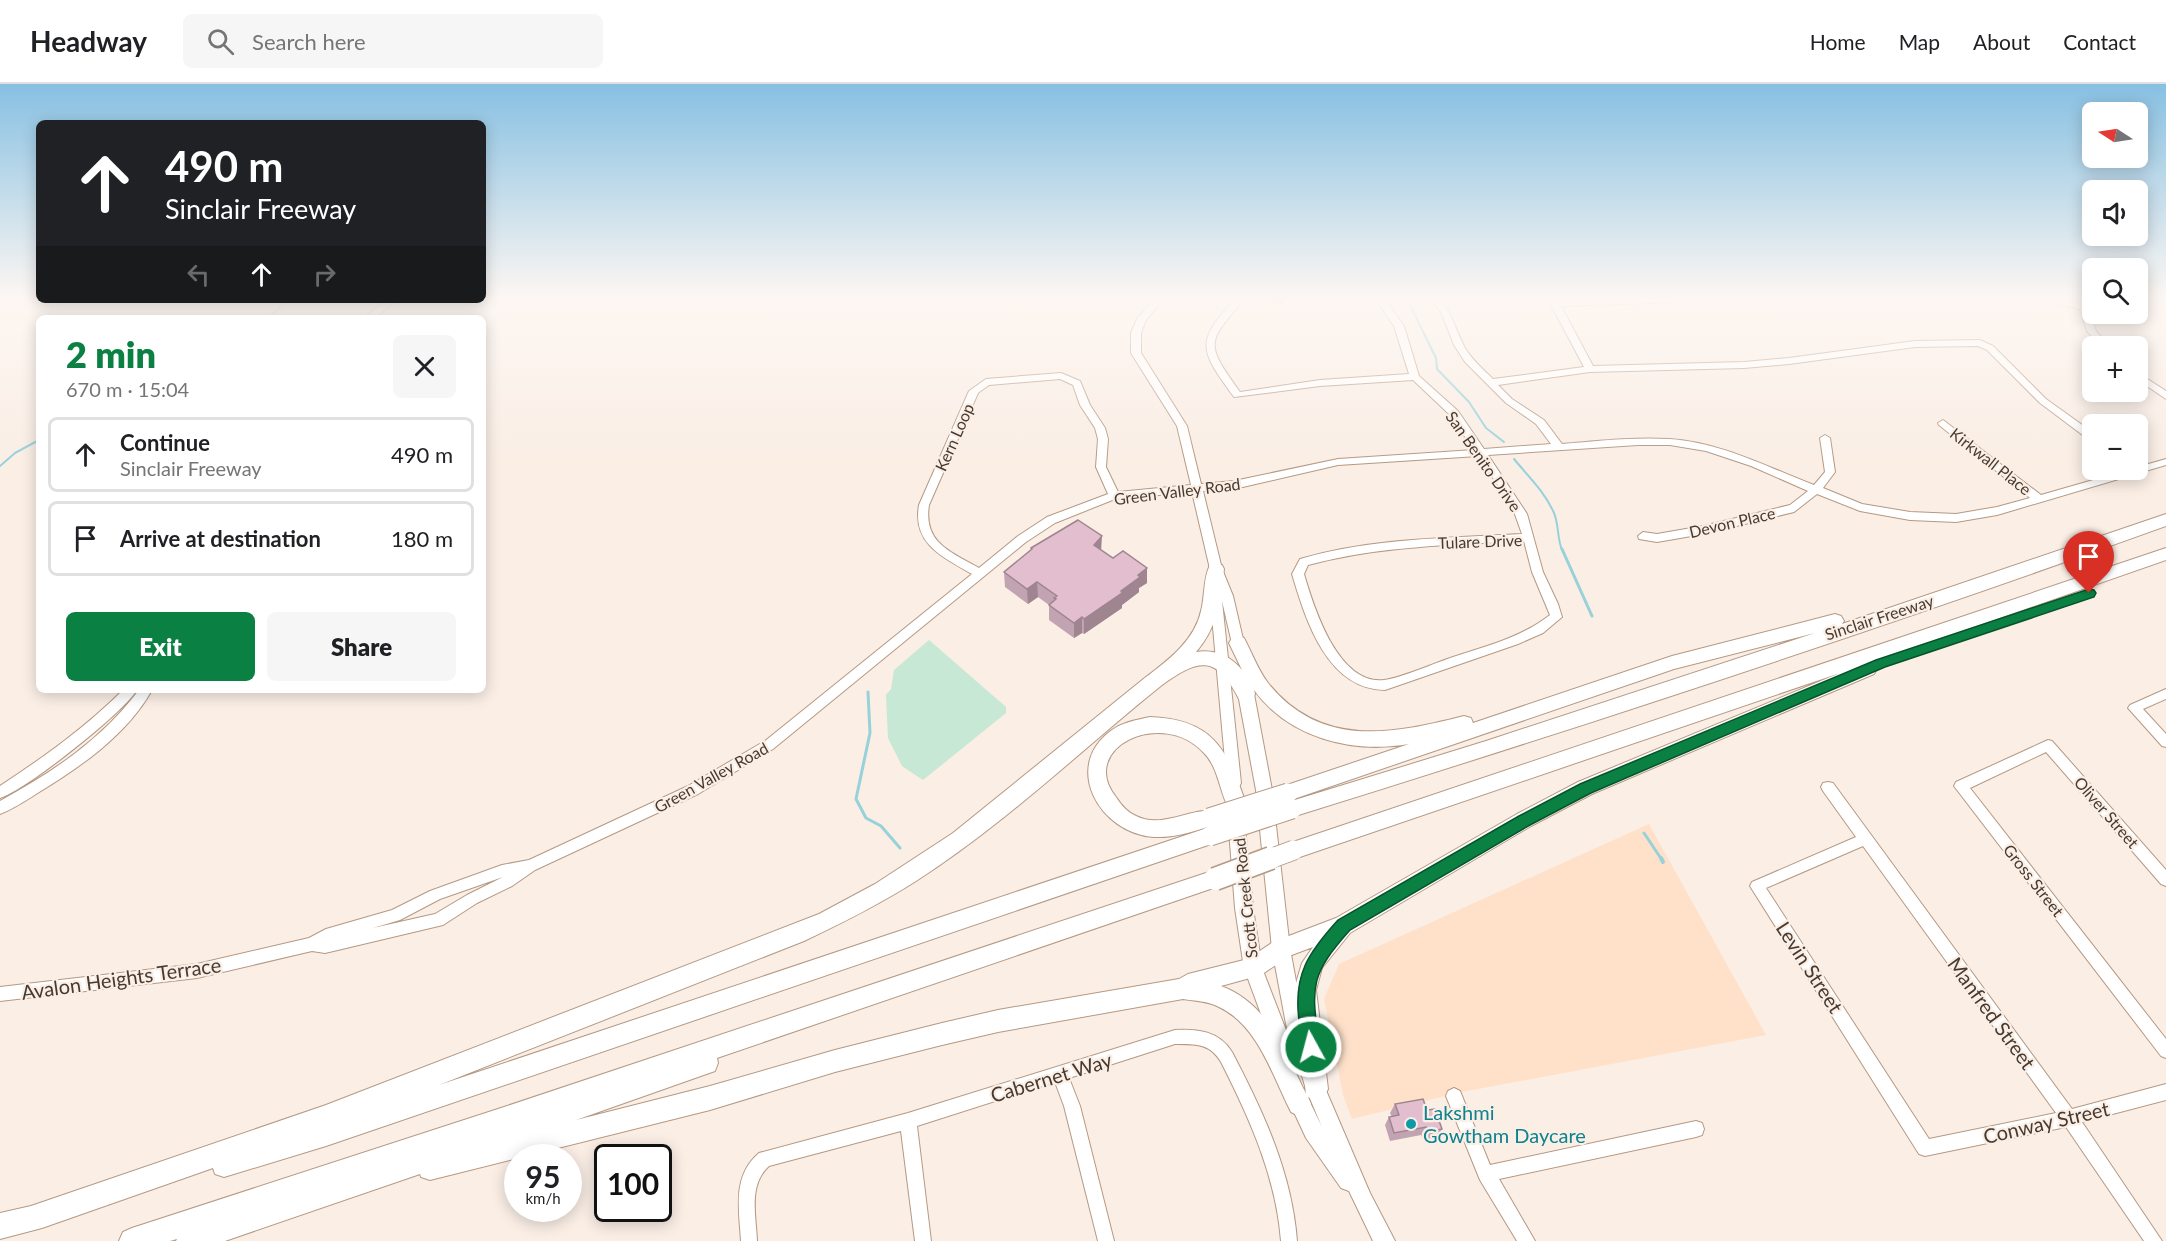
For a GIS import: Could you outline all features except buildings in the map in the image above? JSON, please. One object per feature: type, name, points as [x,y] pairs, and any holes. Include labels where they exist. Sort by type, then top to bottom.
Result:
[{"type":"highway","name":"Sinclair Freeway","points":[[1290,801],[1389,778],[1486,749],[2045,563],[2166,520]]},
{"type":"highway","points":[[1360,834],[1475,788],[1926,638],[2166,554]]},
{"type":"highway","points":[[189,1241],[1295,856],[1621,751],[2166,565]]},
{"type":"highway","points":[[30,1219],[326,1118],[846,912],[915,873],[954,844],[1158,679],[1196,643],[1205,630],[1210,614],[1216,569]]},
{"type":"highway","points":[[1238,643],[1260,686],[1278,706],[1312,727],[1351,738],[1378,740],[1405,738],[1584,692],[1741,644],[1868,613],[1904,609]]},
{"type":"highway","points":[[1158,679],[1188,660],[1205,658],[1222,662],[1236,672],[1246,694]]},
{"type":"highway","points":[[1135,997],[1253,968],[1281,950],[1344,925],[1524,820],[1585,788],[1880,663]]},
{"type":"highway","points":[[0,1226],[174,1180],[326,1134],[1209,827],[1290,801],[1584,692]]},
{"type":"highway","points":[[1209,827],[1169,830],[1146,828],[1125,819],[1108,804],[1099,782],[1097,771],[1105,750],[1123,733],[1135,728],[1162,724],[1183,728],[1202,738],[1217,755],[1235,801]]},
{"type":"highway","points":[[132,1241],[1216,884]]},
{"type":"highway","points":[[1316,1089],[1305,990],[1313,963],[1344,925]]},
{"type":"highway","points":[[335,1191],[471,1160],[710,1098],[835,1061],[942,1034],[998,1021],[1135,997],[1196,989],[1220,995],[1243,1008],[1263,1030],[1299,1104]]},
{"type":"main road","name":"Scott Creek Road","points":[[1246,694],[1264,790],[1281,950],[1295,1024],[1316,1089],[1363,1200],[1384,1241]]},
{"type":"main road","name":"Scott Creek Road","points":[[1235,801],[1244,908],[1253,968],[1287,1059],[1299,1104],[1321,1144],[1363,1200]]},
{"type":"street","name":"Scott Creek Road","points":[[1137,352],[1142,366],[1182,426],[1216,569],[1227,596],[1238,643],[1246,694]]},
{"type":"street","points":[[1210,352],[1212,361],[1237,395],[1320,383],[1415,377]]},
{"type":"street","name":"San Benito Drive","points":[[1407,352],[1415,377],[1454,413],[1517,505],[1528,537]]},
{"type":"street","points":[[1463,352],[1489,383],[1509,401],[1540,422],[1558,446]]},
{"type":"street","points":[[1581,352],[1590,369]]},
{"type":"street","points":[[1489,383],[1590,369],[1743,365],[1789,362],[1859,352]]},
{"type":"street","points":[[1993,352],[2043,401],[2082,430]]},
{"type":"street","name":"Kern Loop","points":[[979,573],[929,541],[923,532],[921,522],[924,504],[974,391],[980,385],[993,381],[1061,376],[1077,383],[1085,405],[1100,428],[1101,467],[1114,496]]},
{"type":"street","points":[[2148,383],[2166,396]]},
{"type":"street","name":"Kirkwall Place","points":[[1943,423],[2039,499]]},
{"type":"street","points":[[1816,490],[1830,472],[1826,438]]},
{"type":"street","name":"Green Valley Road","points":[[530,866],[693,790],[769,746],[979,573],[1051,520],[1114,496],[1257,481],[1338,462],[1638,441],[1670,442],[1707,448],[1755,464],[1860,507],[1910,516],[1956,518],[1997,511],[2104,480]]},
{"type":"street","name":"Green Valley Road","points":[[2148,467],[2166,462]]},
{"type":"street","name":"Devon Place","points":[[1643,536],[1657,538],[1703,530],[1794,508],[1816,490]]},
{"type":"street","name":"Tulare Drive","points":[[1528,537],[1535,565],[1556,617],[1539,630],[1514,641],[1385,685],[1371,686],[1357,680],[1340,664],[1324,642],[1298,574],[1304,562],[1349,550],[1528,537]]},
{"type":"street","name":"Scott Creek Road","points":[[1216,569],[1216,601],[1235,801]]},
{"type":"street","points":[[0,793],[88,731],[128,693]]},
{"type":"street","points":[[0,808],[69,767],[102,741],[143,693]]},
{"type":"street","points":[[2166,694],[2134,708],[2166,742]]},
{"type":"street","name":"Oliver Street","points":[[2048,745],[2166,879]]},
{"type":"street","name":"Gross Street","points":[[2048,745],[1961,786],[2166,1051]]},
{"type":"street","name":"Manfred Street","points":[[1828,787],[2069,1118],[2154,1241]]},
{"type":"street","name":"Levin Street","points":[[1865,839],[1757,886],[1925,1148]]},
{"type":"street","name":"Avalon Heights Terrace","points":[[312,944],[326,934],[382,920],[408,910],[435,895],[502,871],[530,866]]},
{"type":"street","name":"Avalon Heights Terrace","points":[[0,994],[197,971],[312,944],[325,946],[410,927],[438,920],[507,882],[530,866]]},
{"type":"street","points":[[458,887],[469,891],[471,895],[467,903]]},
{"type":"street","points":[[408,910],[402,923],[410,927]]},
{"type":"street","name":"Cabernet Way","points":[[750,1241],[748,1179],[755,1166],[765,1159],[908,1121],[1176,1037],[1197,1036],[1216,1044],[1227,1059],[1271,1150],[1281,1183],[1289,1241]]},
{"type":"street","points":[[1060,1075],[1072,1106],[1106,1241]]},
{"type":"street","name":"Conway Street","points":[[1925,1148],[2069,1118],[2166,1092]]},
{"type":"street","points":[[1454,1096],[1486,1174],[1527,1241]]},
{"type":"street","points":[[908,1121],[923,1241]]},
{"type":"street","points":[[1486,1174],[1696,1129]]},
{"type":"shaded area","points":[[1649,824],[1766,1035],[1462,1092],[1352,1119],[1343,1095],[1324,999],[1339,964]]},
{"type":"green space","points":[[929,640],[1006,707],[1006,713],[923,780],[902,766],[888,738],[886,695],[891,689],[894,670]]},
{"type":"waterway","points":[[1433,352],[1437,369],[1469,402],[1486,428],[1504,442]]},
{"type":"waterway","points":[[0,466],[15,453],[36,442]]},
{"type":"waterway","points":[[1514,459],[1536,484],[1550,505],[1556,518],[1562,550]]},
{"type":"waterway","points":[[1562,549],[1592,616]]},
{"type":"waterway","points":[[868,692],[870,733],[856,799],[866,818],[881,826],[900,848]]},
{"type":"waterway","points":[[1644,833],[1662,860]]},
{"type":"place","name":"Lakshmi Gowtham Daycare","points":[[1411,1124]]},
{"type":"route","points":[[1311,1047],[1305,1004],[1308,976],[1322,950],[1344,925],[1524,820],[1585,788],[1880,663],[2089,593]]}]
